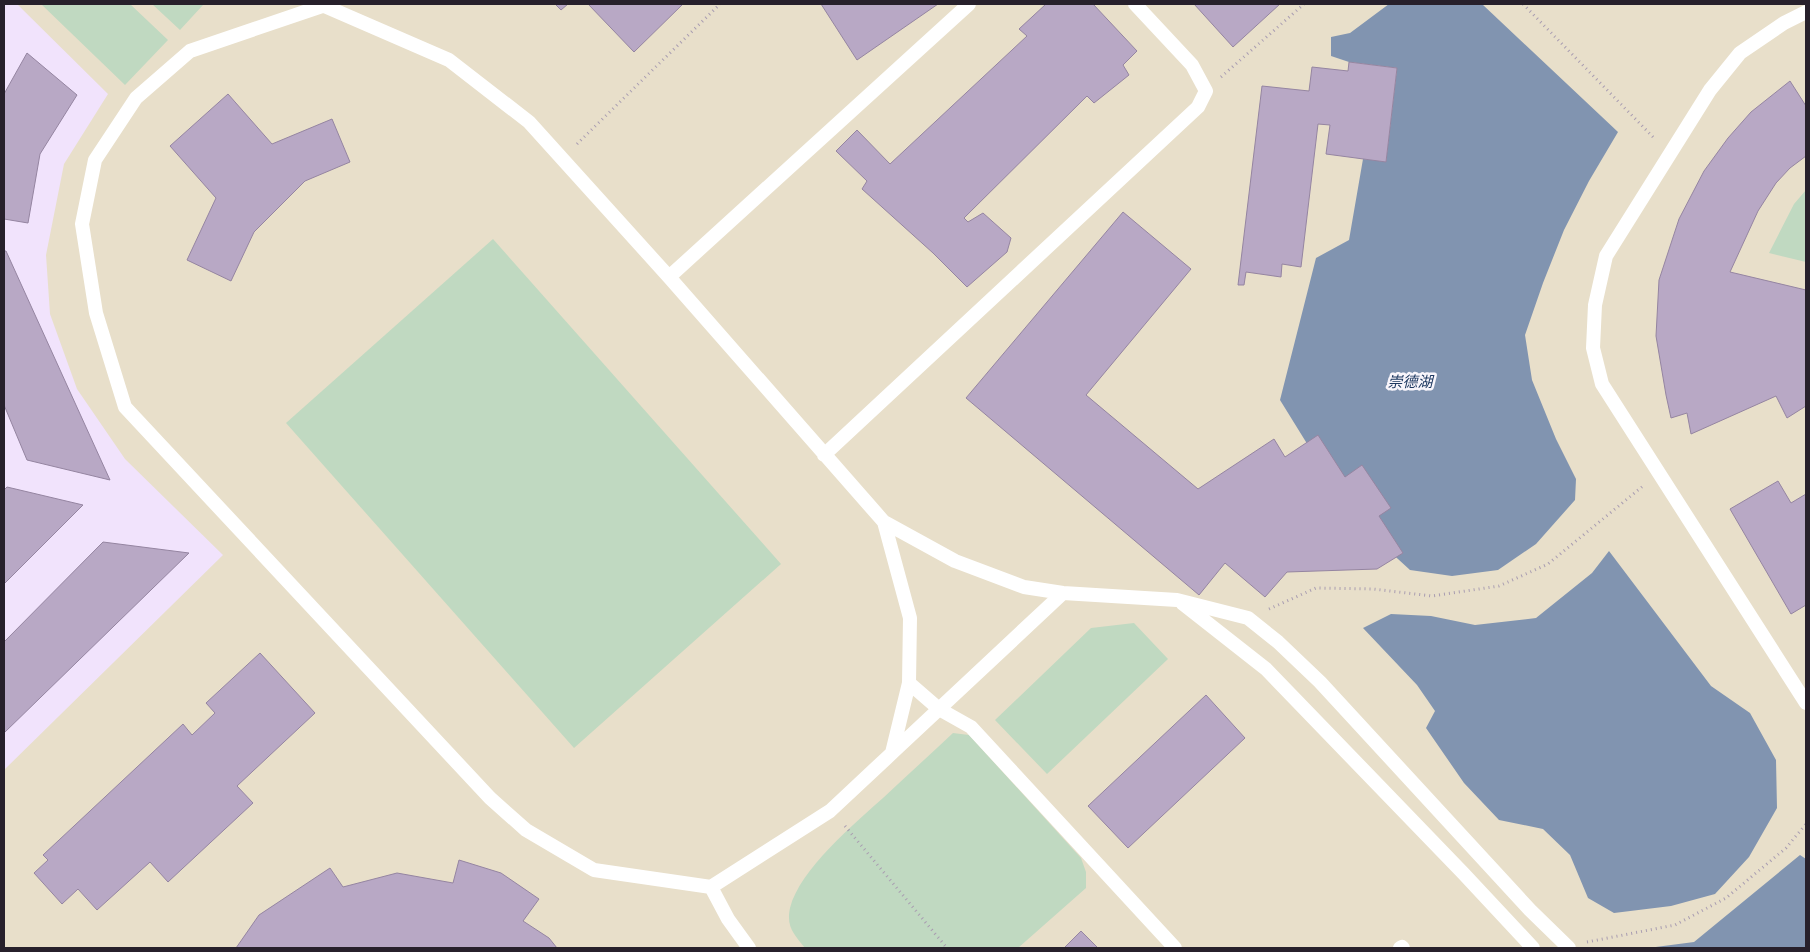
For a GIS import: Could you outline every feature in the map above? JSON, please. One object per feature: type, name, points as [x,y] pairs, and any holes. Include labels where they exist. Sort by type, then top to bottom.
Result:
[{"type":"lane","points":[[669,277],[970,4]]},
{"type":"lane","points":[[824,455],[1198,107],[1206,91],[1192,65],[1134,4]]},
{"type":"lane","points":[[1063,594],[830,811],[711,887],[594,870],[526,830],[490,798],[125,407],[96,313],[82,224],[95,160],[136,98],[190,51],[321,5],[448,60],[529,122],[563,158],[884,522],[955,560],[1024,587],[1063,594],[1177,600],[1248,618],[1278,642],[1320,682],[1568,947]]},
{"type":"lane","points":[[1806,12],[1784,23],[1740,54],[1710,90],[1606,256],[1595,305],[1593,348],[1602,384],[1806,704]]},
{"type":"lane","points":[[884,522],[910,618],[910,683],[892,753]]},
{"type":"lane","points":[[1177,600],[1266,669],[1463,872],[1533,948]]},
{"type":"lane","points":[[910,683],[939,709],[971,727],[1175,948]]},
{"type":"lane","points":[[711,887],[728,919],[749,948]]},
{"type":"path","points":[[563,158],[720,4]]},
{"type":"path","points":[[1206,91],[1304,4]]},
{"type":"path","points":[[1523,4],[1670,154]]},
{"type":"path","points":[[1248,618],[1316,588],[1374,589],[1432,596],[1500,586],[1548,564],[1658,473]]},
{"type":"path","points":[[830,811],[947,948]]},
{"type":"path","points":[[1568,947],[1675,925],[1726,898],[1786,848],[1806,824]]},
{"type":"shaded area","points":[[17,4],[1806,4],[1806,948],[4,948],[4,770],[223,555],[125,459],[77,389],[50,314],[46,255],[64,164],[108,94]]},
{"type":"green space","points":[[41,4],[130,4],[168,40],[125,85]]},
{"type":"green space","points":[[152,4],[201,4],[203,5],[180,30]]},
{"type":"green space","points":[[1806,190],[1806,262],[1769,253],[1794,204]]},
{"type":"green space","points":[[493,239],[781,564],[574,748],[286,423]]},
{"type":"green space","points":[[1134,623],[1168,659],[1047,774],[995,720],[1091,628]]},
{"type":"green space","points":[[953,733],[969,735],[1081,858],[1086,872],[1086,888],[1018,948],[805,948],[792,930],[789,915],[796,893],[805,878],[843,834]]},
{"type":"water","name":"崇德湖","points":[[1389,4],[1482,4],[1618,132],[1589,181],[1564,230],[1525,335],[1532,380],[1556,439],[1576,479],[1575,500],[1536,544],[1498,570],[1452,576],[1410,570],[1374,537],[1332,484],[1280,400],[1316,258],[1349,240],[1363,159],[1386,161],[1397,68],[1349,62],[1331,56],[1331,37],[1350,33]]},
{"type":"water","points":[[1609,551],[1711,686],[1750,713],[1776,760],[1777,808],[1749,857],[1715,894],[1671,906],[1614,913],[1588,898],[1570,855],[1543,829],[1499,820],[1464,783],[1426,728],[1435,711],[1417,685],[1363,628],[1391,614],[1431,616],[1475,625],[1536,618],[1592,573]]},
{"type":"water","points":[[1800,855],[1806,859],[1806,948],[1648,948],[1694,942]]},
{"type":"building","points":[[555,4],[568,4],[561,10]]},
{"type":"building","points":[[588,4],[683,4],[634,52]]},
{"type":"building","points":[[821,4],[938,4],[857,60]]},
{"type":"building","points":[[1046,4],[1093,4],[1137,51],[1123,65],[1129,75],[1094,103],[1087,96],[964,218],[968,222],[983,213],[1011,238],[1007,252],[967,287],[933,253],[862,189],[867,181],[836,151],[857,130],[890,164],[1027,36],[1019,29]]},
{"type":"building","points":[[1194,4],[1280,4],[1233,47]]},
{"type":"building","points":[[27,53],[77,95],[40,154],[28,223],[4,219],[4,94]]},
{"type":"building","points":[[1349,62],[1397,68],[1386,162],[1326,154],[1330,125],[1318,124],[1301,267],[1282,264],[1281,277],[1246,272],[1244,285],[1238,285],[1262,86],[1309,91],[1312,67],[1348,71]]},
{"type":"building","points":[[1790,81],[1806,106],[1806,156],[1790,168],[1776,183],[1758,211],[1730,272],[1806,290],[1806,406],[1787,418],[1776,396],[1691,434],[1687,413],[1671,418],[1666,395],[1656,336],[1659,280],[1679,219],[1704,171],[1728,138],[1751,112]]},
{"type":"building","points":[[228,94],[272,144],[332,119],[350,162],[305,181],[254,232],[231,281],[187,260],[216,198],[170,146]]},
{"type":"building","points":[[1123,212],[1191,269],[1086,395],[1198,489],[1274,439],[1285,457],[1318,435],[1345,477],[1362,465],[1391,508],[1379,516],[1403,553],[1377,569],[1287,572],[1265,597],[1225,563],[1199,595],[966,398]]},
{"type":"building","points":[[4,251],[6,251],[110,480],[27,460],[4,405]]},
{"type":"building","points":[[1778,481],[1791,503],[1806,494],[1806,605],[1791,614],[1730,509]]},
{"type":"building","points":[[7,487],[83,505],[4,584],[4,490]]},
{"type":"building","points":[[103,542],[189,553],[4,733],[4,642]]},
{"type":"building","points":[[260,653],[315,713],[237,786],[253,803],[168,882],[150,862],[97,910],[78,889],[62,904],[34,873],[48,860],[43,855],[183,724],[192,735],[215,713],[206,703]]},
{"type":"building","points":[[1206,695],[1245,738],[1128,848],[1088,806]]},
{"type":"building","points":[[459,860],[501,873],[539,899],[523,921],[549,938],[557,948],[236,948],[259,915],[330,868],[343,887],[397,873],[453,883]]},
{"type":"building","points":[[1081,931],[1098,948],[1064,948]]}]
